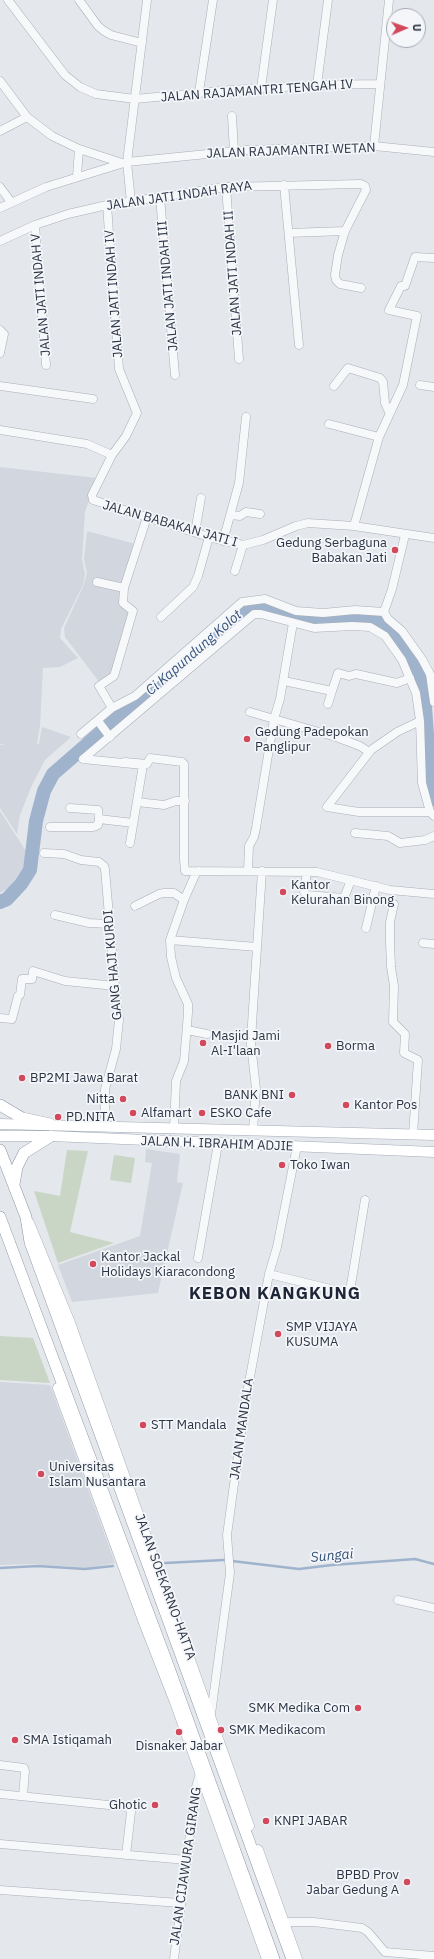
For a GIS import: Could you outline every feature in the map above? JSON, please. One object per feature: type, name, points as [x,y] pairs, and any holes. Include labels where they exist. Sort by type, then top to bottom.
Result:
[{"type":"highway","points":[[0,1105],[22,1118],[50,1124]]},
{"type":"highway","points":[[14,1184],[17,1167],[24,1153],[50,1136]]},
{"type":"highway","name":"JALAN SOEKARNO-HATTA","points":[[0,1150],[26,1217],[30,1242],[236,1799],[292,1959]]},
{"type":"highway","name":"JALAN SOEKARNO-HATTA","points":[[1,1219],[169,1668],[274,1959]]},
{"type":"main road","name":"JALAN H. IBRAHIM ADJIE","points":[[0,1124],[50,1124],[434,1135]]},
{"type":"main road","points":[[413,1135],[414,1151]]},
{"type":"main road","name":"JALAN H. IBRAHIM ADJIE","points":[[0,1136],[50,1136],[434,1152]]},
{"type":"main road","name":"JALAN SOEKARNO-HATTA","points":[[26,1217],[70,1323],[211,1714],[236,1799],[285,1922],[298,1959]]},
{"type":"main road","name":"JALAN SOEKARNO-HATTA","points":[[1,1219],[6,1246],[267,1959]]},
{"type":"street","name":"JALAN RAJAMANTRI TENGAH IV","points":[[8,0],[57,65],[74,83],[91,93],[133,99],[198,92],[261,88],[379,84]]},
{"type":"street","points":[[79,0],[98,26],[104,31],[111,35],[142,43]]},
{"type":"street","points":[[131,202],[124,162],[147,0]]},
{"type":"street","points":[[198,92],[213,0]]},
{"type":"street","points":[[261,88],[273,0]]},
{"type":"street","points":[[317,85],[328,0]]},
{"type":"street","points":[[374,146],[379,84],[389,0]]},
{"type":"street","points":[[0,81],[27,117],[52,136],[79,149],[124,162]]},
{"type":"street","points":[[232,116],[234,151]]},
{"type":"street","points":[[0,131],[27,117]]},
{"type":"street","name":"JALAN RAJAMANTRI WETAN","points":[[0,208],[46,187],[124,162],[234,151],[374,146],[434,152]]},
{"type":"street","points":[[78,176],[79,149]]},
{"type":"street","name":"JALAN JATI INDAH RAYA","points":[[0,241],[35,225],[68,214],[107,205],[226,188],[284,185],[359,184],[365,186],[366,192],[345,231],[338,255],[336,280],[340,284],[361,288]]},
{"type":"street","points":[[284,185],[299,345]]},
{"type":"street","points":[[0,187],[11,202]]},
{"type":"street","name":"JALAN JATI INDAH II","points":[[226,188],[239,359]]},
{"type":"street","name":"JALAN JATI INDAH III","points":[[160,197],[175,375]]},
{"type":"street","name":"JALAN JATI INDAH IV","points":[[107,205],[119,369],[123,382],[136,407],[137,413],[126,436],[112,455]]},
{"type":"street","name":"JALAN JATI INDAH V","points":[[35,225],[46,366]]},
{"type":"street","points":[[289,233],[345,231]]},
{"type":"street","points":[[354,526],[379,437],[389,412],[398,399],[405,379],[417,316],[389,310],[401,286],[405,286],[415,257],[434,258]]},
{"type":"street","points":[[0,330],[4,334],[0,353]]},
{"type":"street","points":[[334,386],[348,368],[380,378],[383,382],[384,401],[389,412]]},
{"type":"street","points":[[420,385],[434,387]]},
{"type":"street","points":[[0,386],[93,399]]},
{"type":"street","points":[[224,541],[239,483],[246,417]]},
{"type":"street","points":[[329,424],[379,437]]},
{"type":"street","points":[[0,430],[87,444],[112,455]]},
{"type":"street","name":"JALAN BABAKAN JATI I","points":[[112,455],[92,496],[95,501],[224,541],[243,545],[263,540],[296,526],[308,523],[354,526],[405,535],[434,538]]},
{"type":"street","points":[[195,532],[201,498]]},
{"type":"street","points":[[231,515],[240,516],[246,512],[260,514]]},
{"type":"street","points":[[112,708],[99,686],[114,676],[133,610],[123,603],[124,588],[147,517]]},
{"type":"street","points":[[405,535],[392,589],[384,612],[388,619],[402,630],[422,659],[430,674],[434,702]]},
{"type":"street","points":[[161,616],[193,586],[198,576],[209,537]]},
{"type":"street","points":[[235,571],[243,545]]},
{"type":"street","points":[[97,582],[124,588]]},
{"type":"street","points":[[81,734],[98,722],[112,708],[135,696],[242,602],[265,599],[296,610],[323,613],[355,610],[384,612]]},
{"type":"street","points":[[130,843],[143,765],[84,759],[109,735],[254,614],[261,614],[314,628],[352,626],[374,628],[385,636],[402,660],[416,693],[420,721],[422,783],[432,814],[360,812],[327,808],[369,752],[397,732],[420,721]]},
{"type":"street","points":[[248,871],[249,845],[254,837],[256,828],[274,719],[284,681],[294,623]]},
{"type":"street","points":[[328,704],[338,673],[349,676],[356,674],[397,683],[410,678]]},
{"type":"street","points":[[284,681],[332,691]]},
{"type":"street","points":[[250,712],[336,737],[360,746],[369,752]]},
{"type":"street","points":[[98,722],[109,735]]},
{"type":"street","points":[[125,762],[148,764],[150,758],[182,762],[185,767],[184,870],[307,872],[328,874],[390,890],[434,894]]},
{"type":"street","points":[[137,802],[164,805],[176,801],[185,801]]},
{"type":"street","points":[[50,827],[93,827],[98,825],[98,810],[70,808]]},
{"type":"street","points":[[99,819],[134,823]]},
{"type":"street","points":[[355,833],[388,836],[400,843],[425,840],[434,836]]},
{"type":"street","name":"GANG HAJI KURDI","points":[[44,853],[64,854],[81,860],[102,863],[105,869],[114,986],[119,1020],[116,1049],[105,1088],[105,1126]]},
{"type":"street","points":[[174,1128],[176,1081],[184,1061],[188,1004],[176,978],[171,957],[170,940],[184,900],[196,873],[199,871]]},
{"type":"street","points":[[254,1130],[256,1089],[251,1038],[262,871]]},
{"type":"street","points":[[307,872],[304,892],[308,895],[344,898],[351,880]]},
{"type":"street","points":[[366,928],[376,886]]},
{"type":"street","points":[[135,906],[164,893],[174,893],[184,900]]},
{"type":"street","points":[[374,898],[394,904],[390,922],[391,968],[394,986],[393,1022],[405,1034],[404,1053],[418,1060],[413,1135]]},
{"type":"street","points":[[55,915],[89,923],[109,924]]},
{"type":"street","points":[[170,940],[257,947]]},
{"type":"street","points":[[423,943],[434,944]]},
{"type":"street","points":[[0,1018],[12,1019],[18,996],[20,995],[22,979],[32,979],[33,971],[65,981],[114,986]]},
{"type":"street","points":[[187,1030],[207,1034]]},
{"type":"street","points":[[198,1258],[218,1144]]},
{"type":"street","name":"JALAN MANDALA","points":[[211,1714],[230,1573],[227,1535],[245,1404],[269,1274],[297,1146]]},
{"type":"street","points":[[269,1274],[345,1292],[350,1291],[365,1200]]},
{"type":"street","points":[[398,1600],[434,1608]]},
{"type":"street","points":[[0,1765],[24,1768],[23,1796]]},
{"type":"street","name":"JALAN CIJAWURA GIRANG","points":[[174,1959],[196,1787],[200,1773]]},
{"type":"street","points":[[0,1794],[128,1807],[131,1812],[126,1855]]},
{"type":"street","points":[[0,1844],[187,1860]]},
{"type":"street","points":[[0,1890],[180,1903]]},
{"type":"street","points":[[285,1922],[362,1928],[368,1932],[385,1952],[434,1956]]},
{"type":"shaded area","points":[[0,467],[97,478],[85,512],[82,560],[85,574],[83,585],[61,629],[60,638],[78,658],[60,667],[43,668],[40,726],[37,744],[39,744],[42,727],[71,737],[45,760],[32,785],[20,815],[17,834],[0,808],[0,745],[6,745],[0,744]]},
{"type":"shaded area","points":[[87,531],[139,545],[121,604],[132,607],[112,675],[100,683],[65,637],[64,628],[83,587],[87,573],[84,559]]},
{"type":"shaded area","points":[[0,811],[26,851],[28,858],[25,866],[8,888],[0,893]]},
{"type":"shaded area","points":[[146,1149],[180,1154],[177,1182],[183,1183],[158,1293],[72,1302],[58,1265],[140,1236],[152,1163],[145,1162]]},
{"type":"shaded area","name":"Universitas Islam Nusantara","points":[[0,1382],[50,1385],[115,1563],[89,1568],[32,1564],[0,1565]]},
{"type":"green space","points":[[67,1150],[88,1151],[70,1232],[114,1243],[58,1263],[34,1191],[60,1196]]},
{"type":"green space","points":[[114,1155],[135,1158],[131,1183],[110,1180]]},
{"type":"green space","points":[[0,1336],[33,1338],[50,1383],[0,1380]]},
{"type":"waterway","name":"Ci Kapundung Kolot","points":[[0,902],[7,899],[21,884],[30,870],[36,821],[44,791],[53,774],[224,625],[248,607],[261,605],[297,617],[311,619],[364,615],[378,619],[387,626],[408,653],[419,673],[424,693],[431,789],[434,800]]},
{"type":"waterway","name":"Sungai","points":[[232,1561],[299,1569],[415,1559],[434,1564]]},
{"type":"waterway","points":[[165,1563],[224,1560]]},
{"type":"waterway","points":[[0,1568],[38,1566],[85,1569],[113,1566]]},
{"type":"place","name":"Gedung Serbaguna Babakan Jati","points":[[395,550]]},
{"type":"place","name":"Gedung Padepokan Panglipur","points":[[247,739]]},
{"type":"place","name":"Kantor Kelurahan Binong","points":[[283,892]]},
{"type":"place","name":"Masjid Jami Al-I'laan","points":[[203,1043]]},
{"type":"place","name":"Borma","points":[[328,1046]]},
{"type":"place","name":"BP2MI Jawa Barat","points":[[22,1078]]},
{"type":"place","name":"BANK BNI","points":[[292,1095]]},
{"type":"place","name":"Nitta","points":[[123,1099]]},
{"type":"place","name":"Kantor Pos","points":[[346,1105]]},
{"type":"place","name":"Alfamart","points":[[133,1113]]},
{"type":"place","name":"ESKO Cafe","points":[[202,1113]]},
{"type":"place","name":"PD.NITA","points":[[58,1117]]},
{"type":"place","name":"Toko Iwan","points":[[282,1165]]},
{"type":"place","name":"Kantor Jackal Holidays Kiaracondong","points":[[93,1264]]},
{"type":"place","name":"SMP VIJAYA KUSUMA","points":[[278,1334]]},
{"type":"place","name":"STT Mandala","points":[[143,1425]]},
{"type":"place","name":"Universitas Islam Nusantara","points":[[41,1474]]},
{"type":"place","name":"SMK Medika Com","points":[[358,1708]]},
{"type":"place","name":"SMK Medikacom","points":[[221,1730]]},
{"type":"place","name":"Disnaker Jabar","points":[[179,1732]]},
{"type":"place","name":"SMA Istiqamah","points":[[15,1740]]},
{"type":"place","name":"Ghotic","points":[[155,1805]]},
{"type":"place","name":"KNPI JABAR","points":[[266,1821]]},
{"type":"place","name":"BPBD Prov Jabar Gedung A","points":[[407,1882]]},
{"type":"district","name":"KEBON KANGKUNG","points":[[275,1294]]}]
